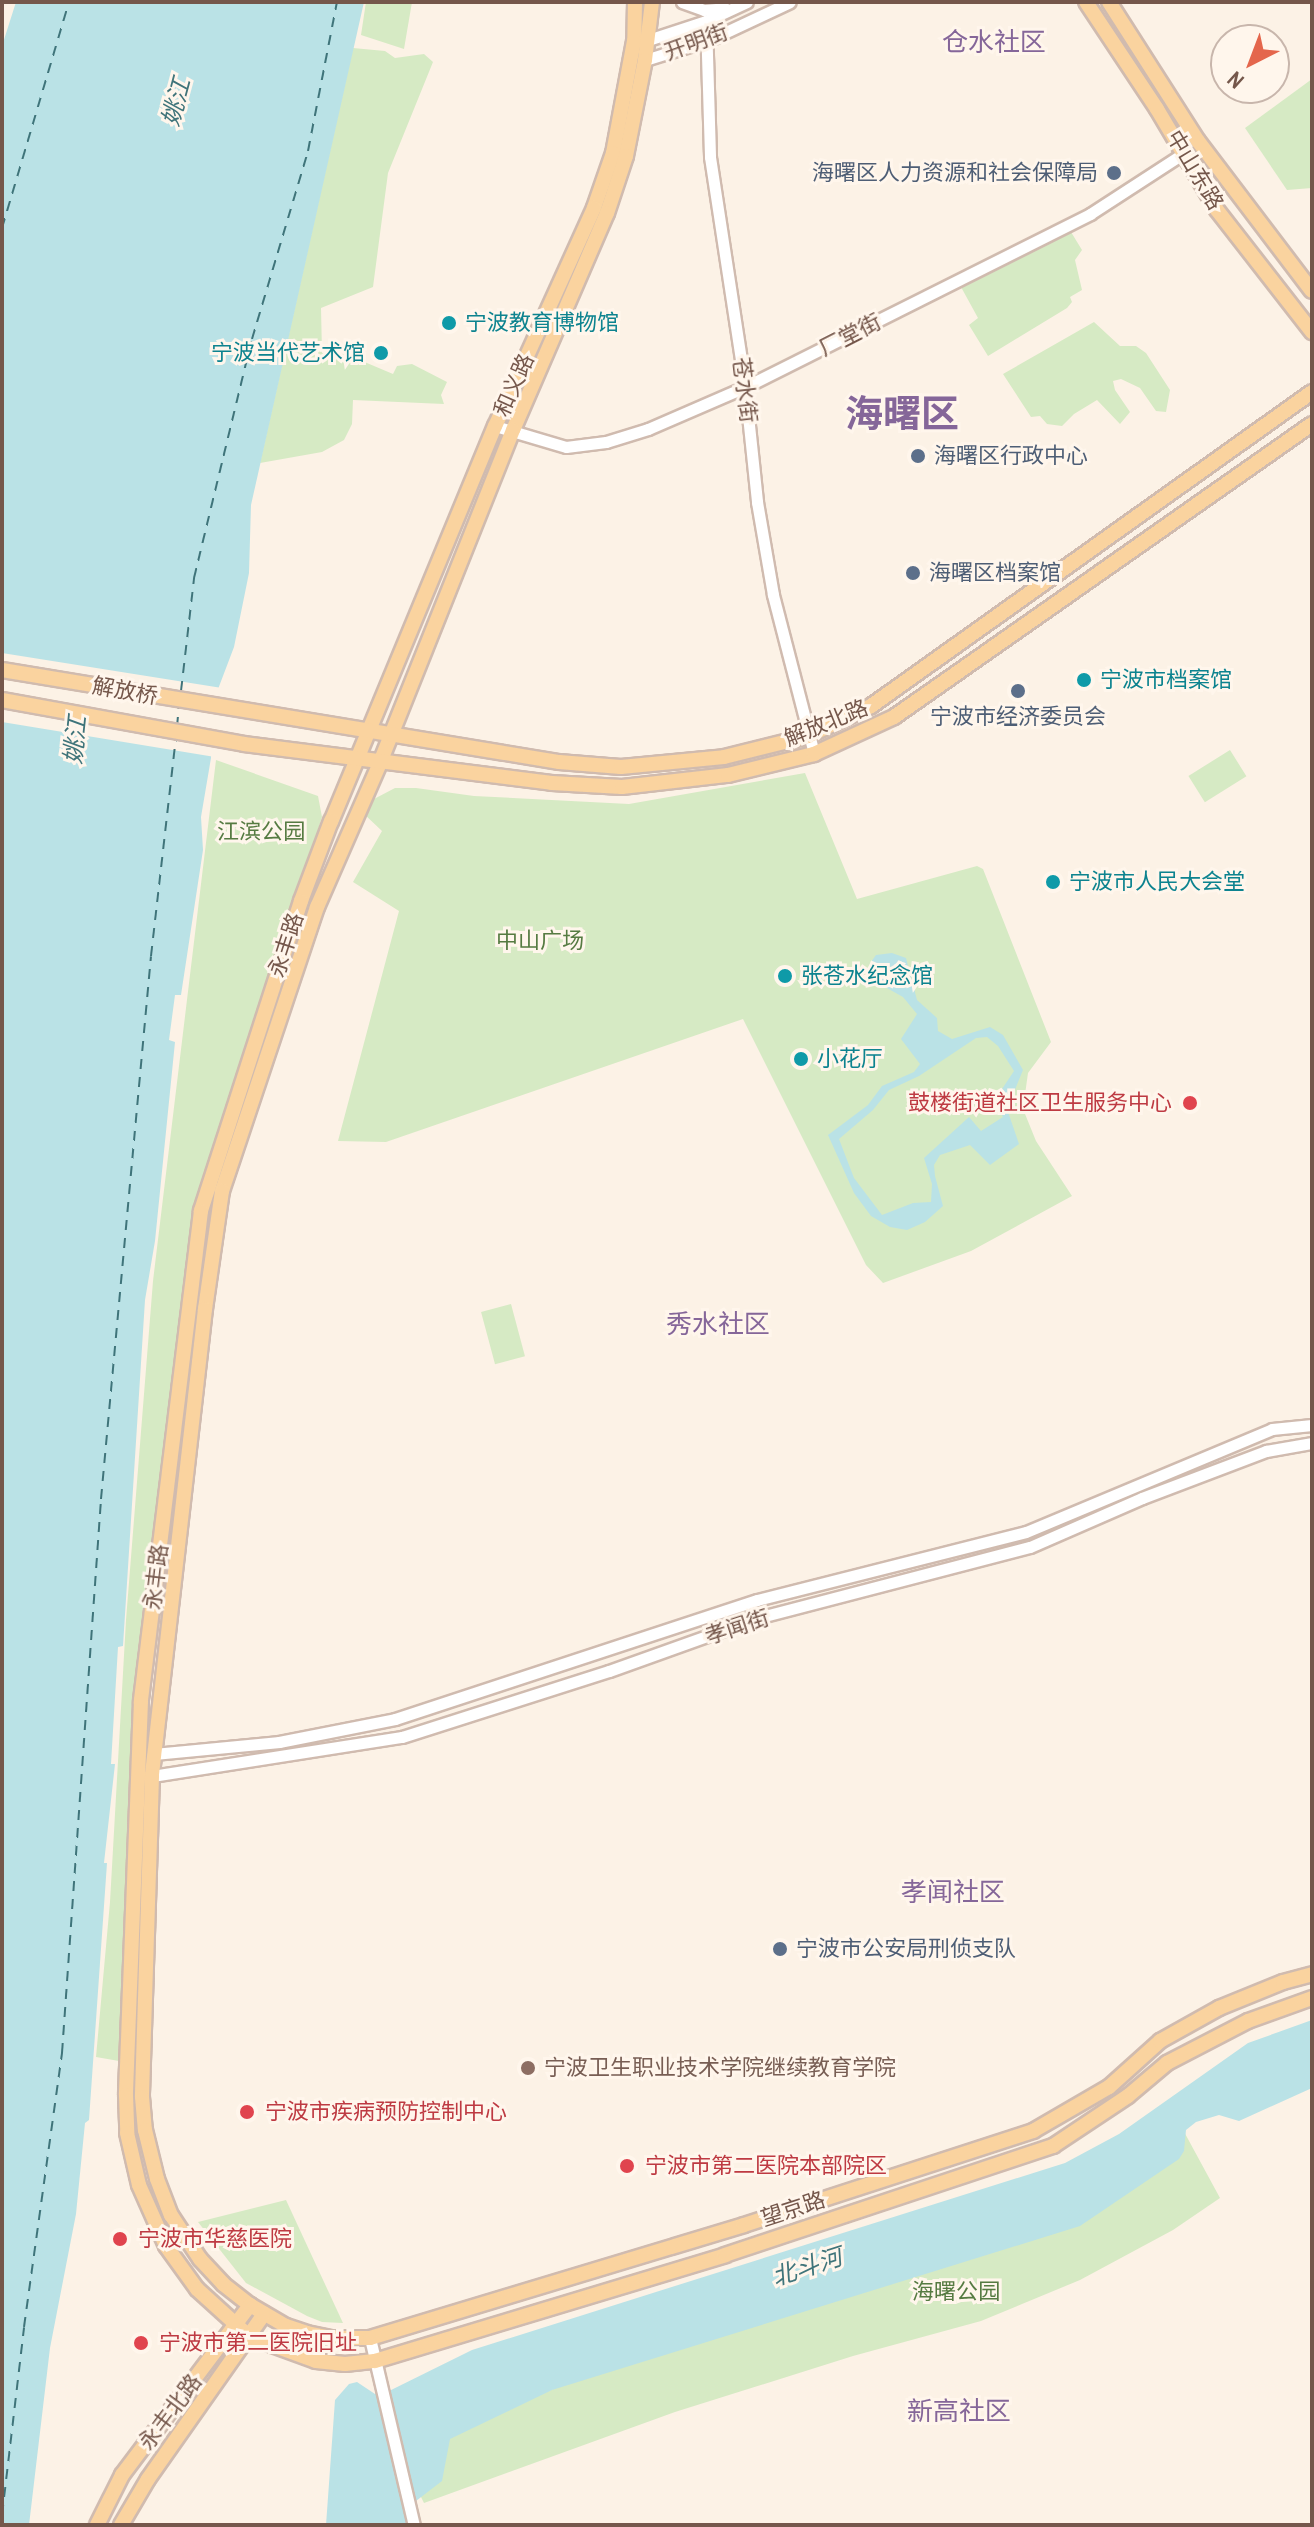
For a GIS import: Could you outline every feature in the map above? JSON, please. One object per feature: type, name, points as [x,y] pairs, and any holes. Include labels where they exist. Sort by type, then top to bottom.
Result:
[{"type":"main road","name":"和义路","points":[[357,760],[495,426],[594,208],[613,153],[634,41],[635,2]]},
{"type":"main road","name":"和义路","points":[[380,763],[513,430],[607,213],[626,156],[645,60],[652,2]]},
{"type":"main road","name":"中山东路","points":[[1086,2],[1184,153],[1217,210],[1312,332]]},
{"type":"main road","name":"中山东路","points":[[1109,2],[1198,141],[1312,291]]},
{"type":"main road","name":"解放北路","points":[[248,712],[515,756],[621,767],[724,757],[808,736],[871,706],[942,659],[1225,451],[1312,392]]},
{"type":"main road","name":"解放北路","points":[[244,744],[552,783],[622,787],[728,775],[814,754],[851,740],[930,694],[1047,607],[1312,424]]},
{"type":"main road","name":"解放桥","points":[[2,670],[248,712]]},
{"type":"main road","name":"解放桥","points":[[2,700],[244,744]]},
{"type":"main road","name":"永丰路","points":[[290,2354],[250,2337],[197,2289],[166,2246],[139,2185],[127,2133],[141,1701],[201,1211],[301,901],[357,760]]},
{"type":"main road","name":"永丰路","points":[[286,2326],[250,2305],[223,2284],[182,2234],[157,2179],[145,2130],[142,2097],[152,1776],[205,1309],[222,1191],[317,907],[380,763]]},
{"type":"main road","name":"望京路","points":[[286,2326],[331,2338],[370,2338],[744,2225],[1033,2131],[1109,2087],[1160,2041],[1219,2008],[1283,1982],[1312,1974]]},
{"type":"main road","name":"望京路","points":[[290,2354],[345,2364],[375,2361],[725,2255],[1053,2146],[1128,2096],[1167,2063],[1248,2021],[1312,1998]]},
{"type":"main road","name":"永丰北路","points":[[97,2525],[122,2475],[250,2305]]},
{"type":"main road","name":"永丰北路","points":[[121,2525],[148,2479],[264,2314]]},
{"type":"street","points":[[682,2],[704,10],[742,4]]},
{"type":"street","name":"开明街","points":[[645,60],[709,40],[790,2]]},
{"type":"street","name":"开明街","points":[[648,40],[706,21],[742,4]]},
{"type":"street","name":"苍水街","points":[[706,21],[709,40],[710,157],[745,387],[757,502],[771,580],[814,754]]},
{"type":"street","name":"厂堂街","points":[[495,426],[566,447],[606,442],[648,429],[745,387],[1090,214],[1184,153]]},
{"type":"street","name":"孝闻街","points":[[154,1754],[279,1742],[395,1719],[757,1600],[1026,1532],[1272,1429],[1312,1425]]},
{"type":"street","name":"孝闻街","points":[[152,1776],[402,1737],[609,1671],[757,1618],[1030,1547],[1142,1498],[1266,1451],[1312,1443]]},
{"type":"street","points":[[370,2338],[414,2520]]},
{"type":"green space","points":[[366,2],[412,2],[404,49],[361,35]]},
{"type":"green space","points":[[353,48],[385,51],[395,58],[424,54],[433,62],[388,173],[373,287],[321,308],[322,353],[348,355],[393,374],[397,366],[412,364],[447,382],[441,395],[444,404],[353,400],[352,424],[344,440],[322,452],[260,463]]},
{"type":"green space","points":[[1312,79],[1312,188],[1287,190],[1245,128],[1278,104],[1290,104],[1290,95]]},
{"type":"green space","points":[[1071,232],[1082,250],[1075,260],[1082,290],[1070,297],[1072,302],[1067,308],[988,356],[969,325],[978,318],[961,287]]},
{"type":"green space","points":[[1094,322],[1120,346],[1136,346],[1146,353],[1170,390],[1166,412],[1156,411],[1140,388],[1121,379],[1113,381],[1115,390],[1130,412],[1120,424],[1097,400],[1074,414],[1062,426],[1047,424],[1040,416],[1031,417],[1003,374]]},
{"type":"green space","points":[[1230,750],[1246,776],[1205,802],[1188,776]]},
{"type":"green space","name":"江滨公园","points":[[216,760],[318,796],[322,817],[204,1194],[137,1779],[119,2061],[96,2057],[110,1902],[126,1620],[153,1281]]},
{"type":"green space","name":"中山广场","points":[[805,773],[857,899],[977,866],[983,869],[1051,1042],[1028,1073],[1023,1109],[1036,1141],[1072,1196],[971,1251],[883,1283],[866,1265],[743,1019],[386,1142],[338,1141],[399,911],[353,882],[382,831],[363,813],[374,799],[395,788],[416,788],[474,796],[629,804]]},
{"type":"green space","points":[[511,1304],[525,1356],[495,1364],[481,1312]]},
{"type":"green space","name":"海曙公园","points":[[1182,2128],[1220,2198],[1173,2230],[1080,2280],[981,2321],[853,2356],[675,2412],[424,2503],[420,2495],[447,2436],[457,2429]]},
{"type":"green space","points":[[286,2200],[343,2323],[322,2322],[307,2316],[246,2283],[198,2222]]},
{"type":"water","name":"姚江","points":[[16,2],[364,2],[251,505],[249,573],[234,647],[212,705],[211,758],[201,817],[203,850],[181,995],[175,995],[169,1040],[175,1042],[155,1241],[145,1300],[123,1646],[118,1647],[111,1764],[115,1764],[104,1863],[107,1863],[89,2120],[85,2123],[76,2214],[50,2348],[29,2525],[2,2525],[2,46]]},
{"type":"water","points":[[892,953],[906,958],[917,1000],[937,1018],[938,1031],[952,1039],[990,1027],[1003,1035],[1023,1070],[1007,1109],[1019,1144],[990,1165],[970,1145],[940,1155],[934,1165],[943,1206],[925,1222],[907,1230],[890,1227],[871,1216],[854,1193],[828,1135],[868,1105],[882,1086],[914,1072],[920,1064],[901,1039],[917,1014],[903,997],[885,987],[871,962],[876,955]],"holes":[[[987,1037],[998,1046],[1014,1071],[994,1101],[1003,1117],[981,1131],[969,1117],[924,1158],[932,1184],[931,1202],[913,1203],[882,1215],[854,1178],[839,1139],[873,1110],[889,1090],[919,1076],[976,1038]]]},
{"type":"water","name":"北斗河","points":[[1312,2020],[1312,2088],[1239,2121],[1219,2115],[1196,2122],[1186,2130],[1184,2151],[1179,2159],[1080,2226],[552,2390],[450,2439],[442,2481],[416,2501],[406,2525],[326,2525],[335,2400],[349,2384],[357,2382],[375,2394],[383,2394],[472,2350],[1065,2163],[1119,2134],[1248,2043]]},
{"type":"pier","points":[[2,653],[222,688],[216,706],[215,757],[2,722]]},
{"type":"ferry route","points":[[2,228],[69,2]]},
{"type":"ferry route","points":[[181,691],[194,578],[252,339],[308,151],[337,2]]},
{"type":"ferry route","points":[[177,727],[179,706]]},
{"type":"ferry route","points":[[2,2515],[62,2053],[101,1499],[151,956],[176,737]]},
{"type":"place","name":"海曙区人力资源和社会保障局","points":[[1114,173]]},
{"type":"place","name":"宁波教育博物馆","points":[[449,323]]},
{"type":"place","name":"宁波当代艺术馆","points":[[381,353]]},
{"type":"place","name":"海曙区行政中心","points":[[918,456]]},
{"type":"place","name":"海曙区档案馆","points":[[913,573]]},
{"type":"place","name":"宁波市档案馆","points":[[1084,680]]},
{"type":"place","name":"宁波市经济委员会","points":[[1018,691]]},
{"type":"place","name":"宁波市人民大会堂","points":[[1053,882]]},
{"type":"place","name":"张苍水纪念馆","points":[[785,976]]},
{"type":"place","name":"小花厅","points":[[801,1059]]},
{"type":"place","name":"鼓楼街道社区卫生服务中心","points":[[1190,1103]]},
{"type":"place","name":"宁波市公安局刑侦支队","points":[[780,1949]]},
{"type":"place","name":"宁波卫生职业技术学院继续教育学院","points":[[528,2068]]},
{"type":"place","name":"宁波市疾病预防控制中心","points":[[247,2112]]},
{"type":"place","name":"宁波市第二医院本部院区","points":[[627,2166]]},
{"type":"place","name":"宁波市华慈医院","points":[[120,2239]]},
{"type":"place","name":"宁波市第二医院旧址","points":[[141,2343]]},
{"type":"district","name":"仓水社区","points":[[994,42]]},
{"type":"district","name":"海曙区","points":[[902,414]]},
{"type":"district","name":"秀水社区","points":[[718,1324]]},
{"type":"district","name":"孝闻社区","points":[[953,1892]]},
{"type":"district","name":"新高社区","points":[[959,2411]]}]
